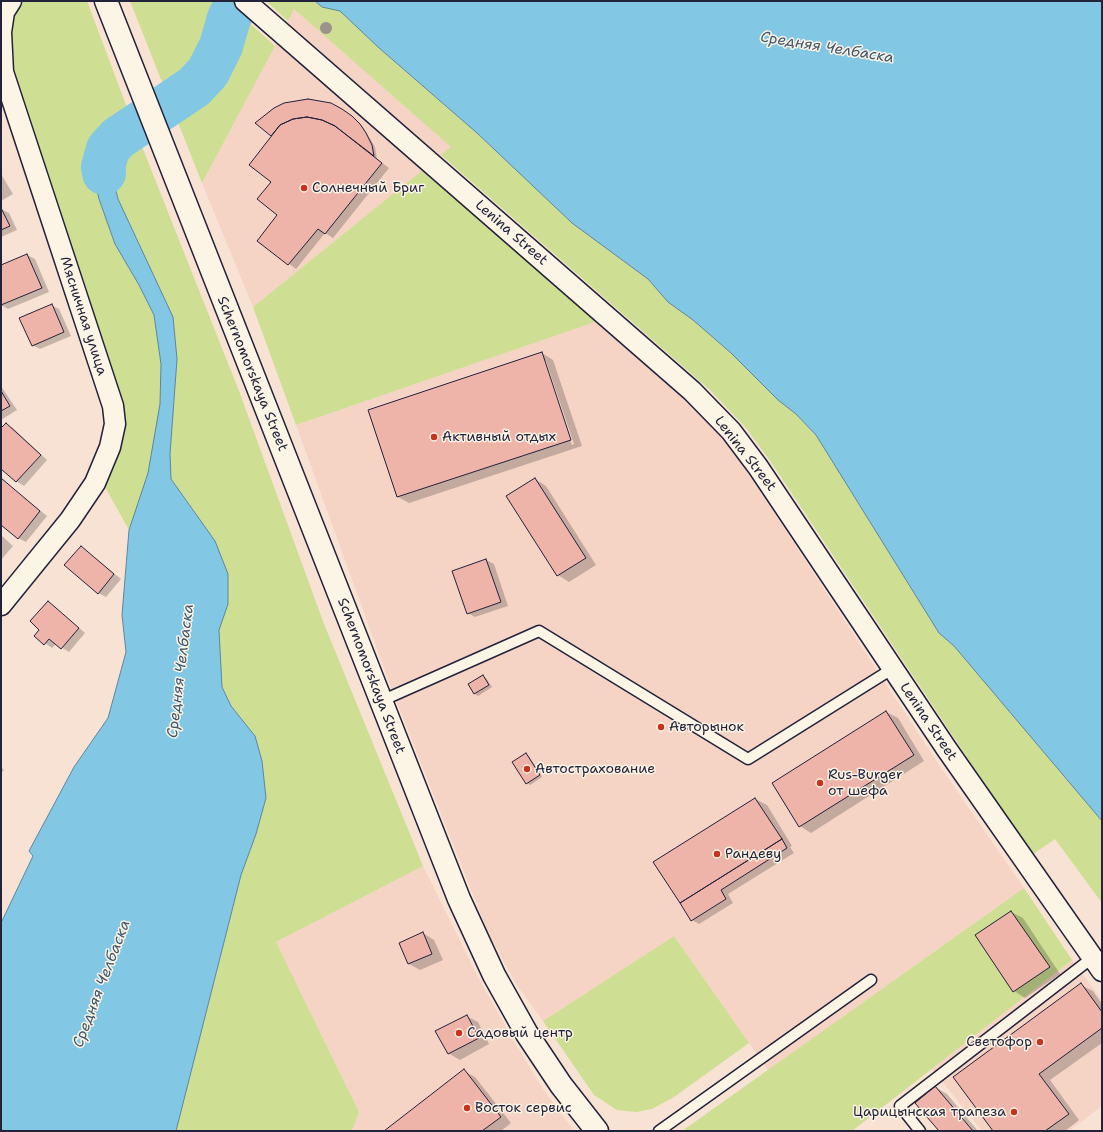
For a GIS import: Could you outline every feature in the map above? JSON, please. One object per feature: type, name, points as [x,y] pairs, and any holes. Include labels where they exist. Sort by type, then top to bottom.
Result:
[{"type":"street","name":"Мясничная улица","points":[[1,605],[70,520],[95,483],[110,447],[115,424],[113,406],[3,72],[1,32],[4,12],[11,1]]},
{"type":"street","name":"Sсhernomorskaya Street","points":[[106,1],[459,899],[494,975],[535,1046],[561,1085],[597,1131]]},
{"type":"street","name":"Lenina Street","points":[[245,1],[692,391],[731,431],[758,467],[892,669],[1097,965]]},
{"type":"lane","points":[[381,701],[539,631],[748,759],[892,669]]},
{"type":"lane","points":[[920,1131],[900,1106],[1097,965]]},
{"type":"lane","points":[[659,1131],[871,980]]},
{"type":"shaded area","points":[[294,9],[452,147],[253,307],[202,183]]},
{"type":"shaded area","points":[[598,321],[671,384],[705,416],[746,470],[939,765],[1024,888],[768,1070],[674,936],[543,1021],[516,984],[487,930],[392,690],[296,425]]},
{"type":"shaded area","points":[[423,866],[477,975],[512,1038],[543,1089],[574,1131],[352,1131],[359,1112],[276,942]]},
{"type":"shaded area","points":[[1072,960],[1102,1000],[1102,1106],[1069,1131],[982,1131],[932,1069]]},
{"type":"green space","points":[[24,1],[87,1],[129,113],[98,132],[92,170],[99,199],[115,244],[139,285],[154,315],[161,364],[160,404],[155,437],[148,473],[129,530],[105,487],[119,452],[125,426],[13,78],[10,35],[14,18]]},
{"type":"green space","points":[[130,1],[225,1],[275,46],[202,183]]},
{"type":"green space","points":[[266,1],[315,1],[322,7],[340,11],[378,47],[477,133],[572,223],[648,279],[668,302],[693,320],[731,353],[778,400],[796,414],[816,435],[939,633],[954,646],[1102,821],[1102,903],[1055,839],[1032,855],[773,465],[746,428],[710,390],[441,155],[451,147],[294,9],[288,21]]},
{"type":"green space","points":[[139,139],[239,391],[324,624],[423,866],[276,942],[359,1112],[352,1131],[176,1131],[241,875],[256,834],[266,798],[262,761],[255,736],[231,706],[222,687],[219,630],[228,604],[197,515],[171,479],[170,454],[177,359],[118,199],[112,175],[121,150]]},
{"type":"green space","points":[[424,169],[598,321],[296,425],[253,307]]},
{"type":"green space","points":[[1024,888],[1072,960],[852,1131],[682,1131]]},
{"type":"green space","points":[[674,936],[749,1043],[674,1097],[652,1109],[636,1112],[617,1110],[594,1095],[543,1021]]},
{"type":"water","points":[[315,1],[1102,1],[1102,821],[954,646],[939,633],[816,435],[796,414],[778,400],[731,353],[693,320],[668,302],[648,279],[572,223],[477,133],[378,47],[340,11],[322,7]]},
{"type":"water","points":[[129,113],[139,139],[121,150],[112,175],[118,199],[173,317],[177,359],[170,454],[171,479],[215,541],[228,574],[228,604],[219,630],[222,687],[231,706],[255,736],[262,761],[266,798],[256,834],[241,875],[176,1131],[1,1131],[1,923],[33,856],[29,851],[74,767],[108,718],[126,652],[122,615],[129,530],[148,473],[160,404],[161,364],[154,315],[139,285],[115,244],[99,199],[92,170],[94,147],[98,132]]},
{"type":"building","points":[[308,99],[331,103],[352,116],[366,133],[372,145],[374,156],[335,126],[322,120],[307,117],[293,119],[280,125],[271,136],[255,123],[274,108],[284,103]]},
{"type":"building","points":[[307,117],[322,120],[335,126],[382,163],[325,234],[318,229],[288,265],[257,241],[277,215],[257,199],[271,182],[249,165],[280,125],[293,119]]},
{"type":"building","points":[[1,208],[10,226],[1,230]]},
{"type":"building","points":[[27,254],[42,288],[1,305],[1,265]]},
{"type":"building","points":[[52,304],[64,332],[32,346],[19,318]]},
{"type":"building","points":[[542,352],[571,440],[397,497],[368,410]]},
{"type":"building","points":[[1,391],[10,406],[1,411]]},
{"type":"building","points":[[6,423],[41,455],[16,482],[1,469],[1,428]]},
{"type":"building","points":[[1,478],[40,511],[18,539],[1,525]]},
{"type":"building","points":[[535,478],[586,558],[557,576],[506,496]]},
{"type":"building","points":[[81,546],[114,574],[98,594],[64,565]]},
{"type":"building","points":[[486,559],[501,602],[467,614],[452,571]]},
{"type":"building","points":[[48,601],[79,628],[61,649],[49,639],[44,645],[34,636],[39,630],[30,621]]},
{"type":"building","points":[[483,675],[489,685],[474,694],[468,684]]},
{"type":"building","points":[[886,711],[914,755],[799,827],[772,783]]},
{"type":"building","points":[[526,753],[540,775],[526,784],[512,762]]},
{"type":"building","points":[[755,798],[782,839],[680,903],[653,862]]},
{"type":"building","points":[[782,839],[787,848],[721,890],[726,899],[691,921],[680,903]]},
{"type":"building","points":[[1011,911],[1050,967],[1013,992],[975,935]]},
{"type":"building","points":[[423,932],[432,954],[408,964],[399,943]]},
{"type":"building","points":[[1081,983],[1102,1012],[1102,1028],[1039,1074],[1069,1114],[1045,1131],[993,1131],[953,1077]]},
{"type":"building","points":[[467,1015],[479,1038],[448,1054],[435,1031]]},
{"type":"building","points":[[464,1069],[501,1117],[482,1131],[384,1131]]},
{"type":"building","points":[[935,1086],[973,1131],[939,1131],[915,1103]]},
{"type":"waterway","name":"Средняя Челбаска","points":[[104,173],[103,167],[108,149],[118,138],[194,87],[208,72],[221,46],[229,18],[238,1]]},
{"type":"place","name":"Солнечный Бриг","points":[[304,188]]},
{"type":"place","name":"Активный отдых","points":[[434,437]]},
{"type":"place","name":"Авторынок","points":[[661,727]]},
{"type":"place","name":"Автострахование","points":[[527,769]]},
{"type":"place","name":"Rus-Burger от шефа","points":[[820,783]]},
{"type":"place","name":"Рандеву","points":[[717,854]]},
{"type":"place","name":"Садовый центр","points":[[459,1033]]},
{"type":"place","name":"Светофор","points":[[1040,1042]]},
{"type":"place","name":"Восток сервис","points":[[467,1108]]},
{"type":"place","name":"Царицынская трапеза","points":[[1014,1112]]}]
